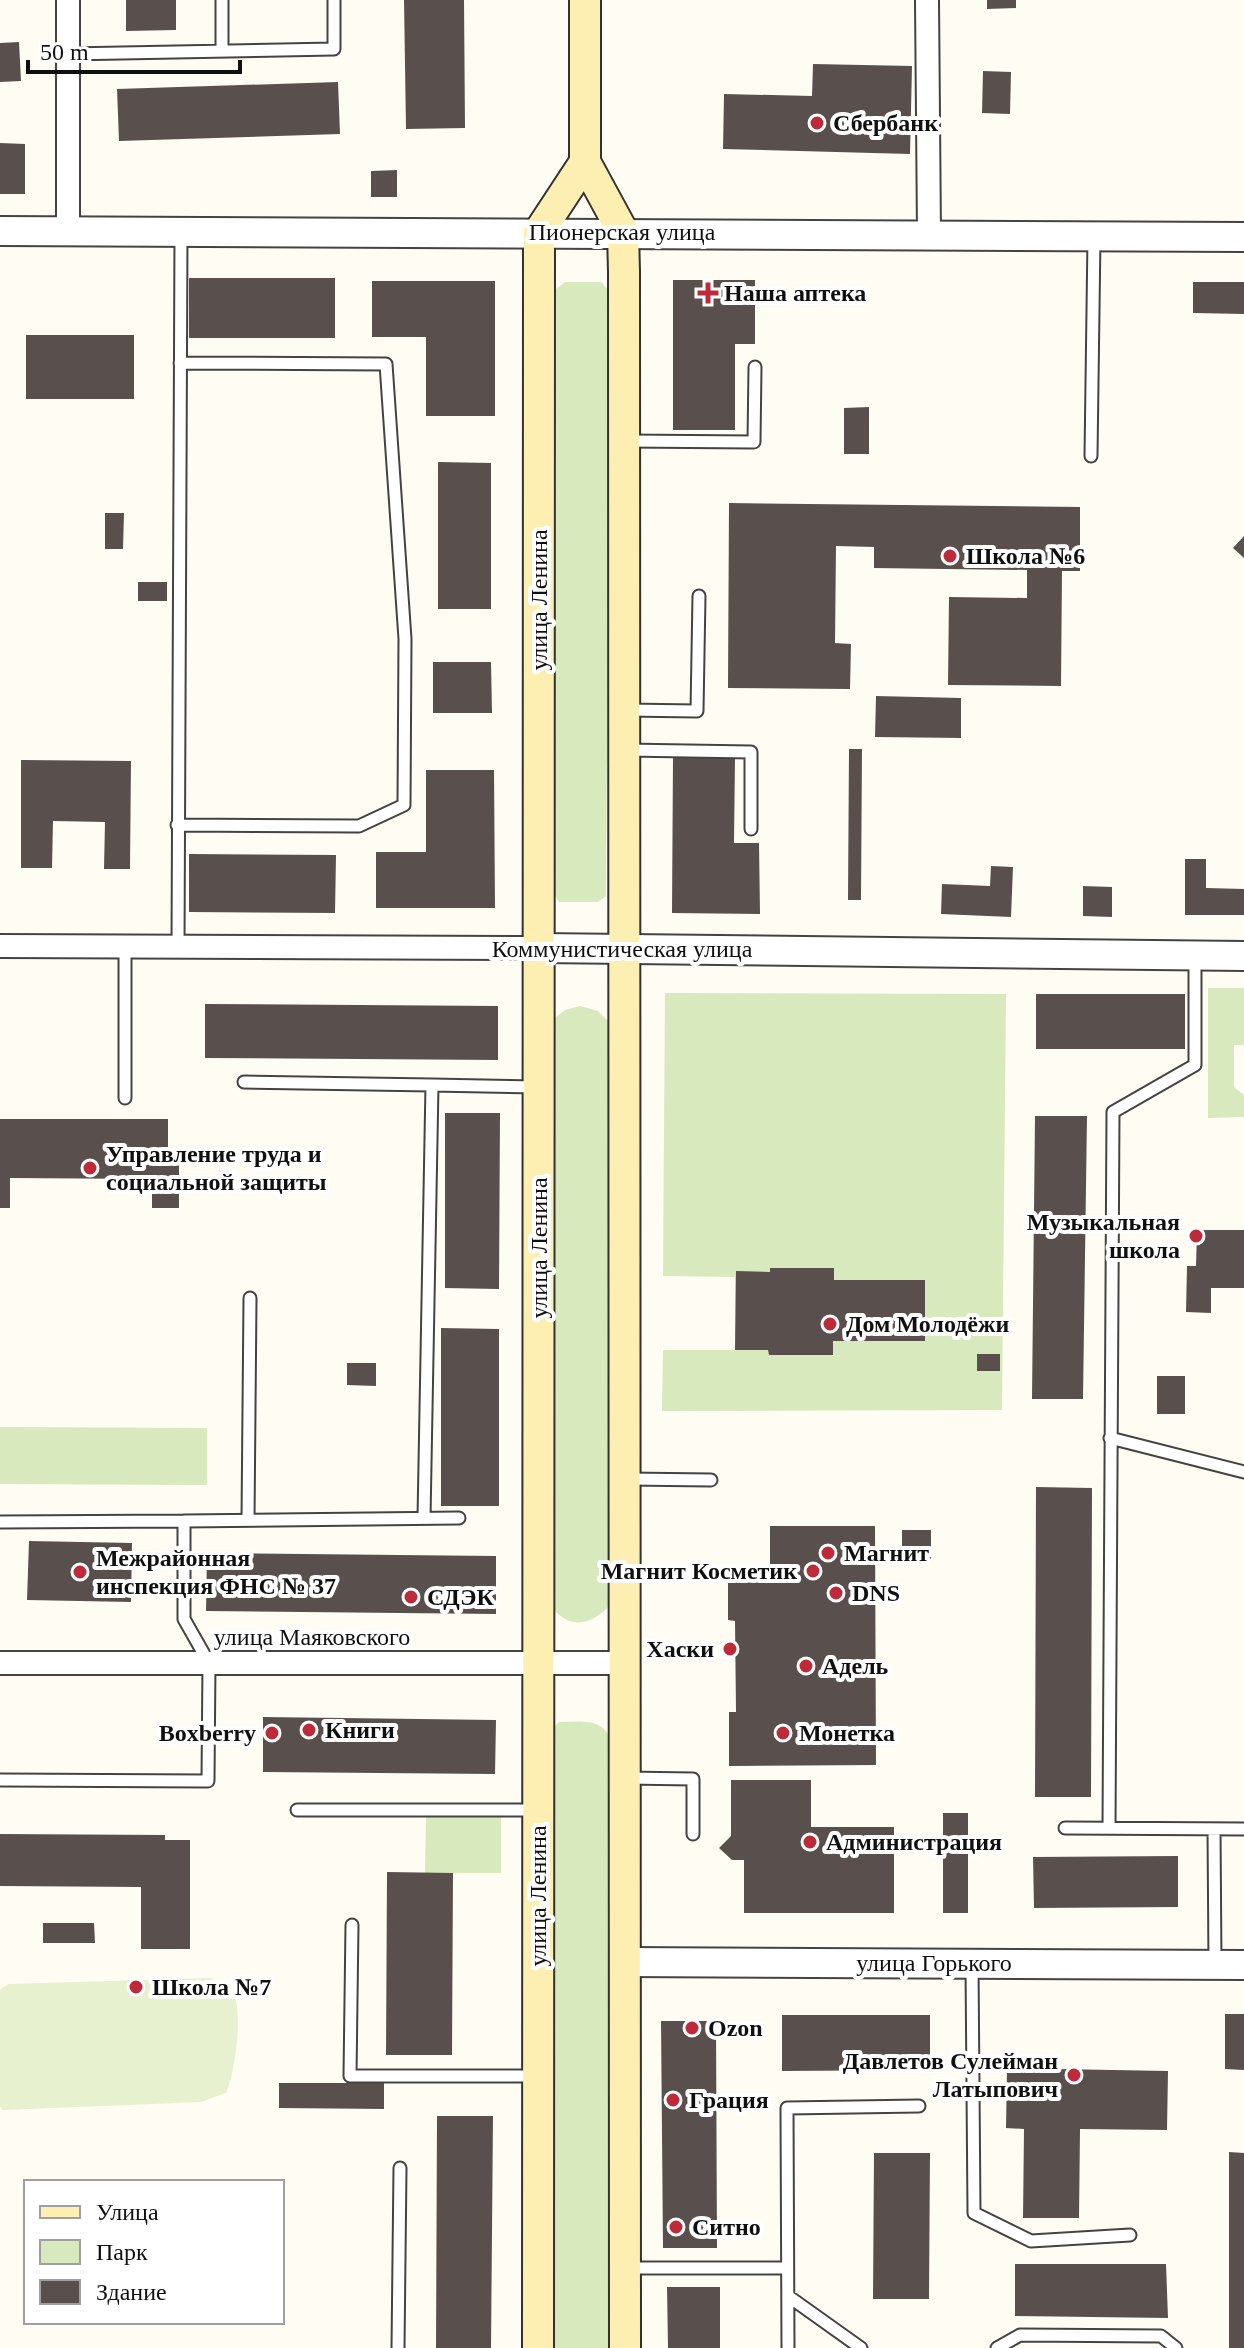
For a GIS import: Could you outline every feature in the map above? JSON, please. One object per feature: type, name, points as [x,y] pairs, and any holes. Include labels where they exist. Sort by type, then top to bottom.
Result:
[{"type":"main road","points":[[585,0],[585,162],[623,232],[625,2348]]},
{"type":"main road","points":[[539,232],[585,162]]},
{"type":"main road","name":"улица Ленина","points":[[538,2348],[539,232]]},
{"type":"street","points":[[68,0],[68,232]]},
{"type":"street","points":[[927,0],[929,234]]},
{"type":"street","name":"Пионерская улица","points":[[0,231],[1244,237]]},
{"type":"street","name":"Коммунистическая улица","points":[[0,946],[625,948],[1244,956]]},
{"type":"street","name":"улица Маяковского","points":[[0,1663],[625,1663]]},
{"type":"street","name":"улица Горького","points":[[625,1962],[1244,1965]]},
{"type":"lane","points":[[222,0],[222,51]]},
{"type":"lane","points":[[68,54],[334,49],[334,0]]},
{"type":"lane","points":[[178,947],[181,234]]},
{"type":"lane","points":[[1091,456],[1094,236]]},
{"type":"lane","points":[[177,825],[359,826],[404,805],[405,639],[386,364],[180,363]]},
{"type":"lane","points":[[624,441],[754,442],[755,367]]},
{"type":"lane","points":[[625,710],[697,711],[699,596]]},
{"type":"lane","points":[[625,750],[751,752],[751,829]]},
{"type":"lane","points":[[125,947],[125,1098]]},
{"type":"lane","points":[[1109,1828],[1113,1112],[1195,1065],[1195,955]]},
{"type":"lane","points":[[244,1082],[539,1087]]},
{"type":"lane","points":[[424,1518],[432,1085]]},
{"type":"lane","points":[[248,1520],[250,1298]]},
{"type":"lane","points":[[1110,1438],[1244,1472]]},
{"type":"lane","points":[[625,1479],[711,1480]]},
{"type":"lane","points":[[0,1522],[459,1518]]},
{"type":"lane","points":[[0,1780],[208,1781],[209,1663],[184,1619],[184,1521]]},
{"type":"lane","points":[[625,1778],[693,1779],[693,1834]]},
{"type":"lane","points":[[297,1810],[538,1810]]},
{"type":"lane","points":[[1065,1828],[1244,1829]]},
{"type":"lane","points":[[1214,1829],[1215,1965]]},
{"type":"lane","points":[[352,1925],[350,2076],[538,2076]]},
{"type":"lane","points":[[972,1963],[974,2213],[1031,2241],[1130,2235]]},
{"type":"lane","points":[[788,2348],[787,2108],[919,2106]]},
{"type":"lane","points":[[398,2348],[400,2168]]},
{"type":"lane","points":[[625,2268],[787,2268]]},
{"type":"lane","points":[[788,2296],[861,2348]]},
{"type":"lane","points":[[997,2348],[1020,2335],[1161,2336],[1176,2348]]},
{"type":"green space","points":[[565,282],[601,282],[610,292],[606,896],[598,902],[559,902],[554,894],[556,289]]},
{"type":"green space","points":[[1208,988],[1244,988],[1244,1045],[1234,1045],[1234,1087],[1244,1095],[1244,1117],[1208,1118]]},
{"type":"green space","points":[[665,993],[1006,994],[1002,1410],[662,1411],[663,1350],[735,1350],[735,1277],[663,1276]]},
{"type":"green space","points":[[580,1006],[598,1011],[610,1023],[611,1604],[596,1617],[573,1622],[551,1606],[552,1020],[565,1010]]},
{"type":"green space","points":[[0,1427],[207,1428],[207,1485],[0,1484]]},
{"type":"green space","points":[[559,1722],[596,1724],[611,1740],[610,2348],[546,2348],[552,1729]]},
{"type":"green space","points":[[426,1817],[501,1817],[501,1873],[425,1873]]},
{"type":"green space","points":[[211,1978],[231,1991],[237,2007],[236,2046],[226,2093],[201,2102],[3,2110],[0,2107],[0,1989],[9,1984]]},
{"type":"building","points":[[126,0],[176,0],[176,30],[126,31]]},
{"type":"building","points":[[404,0],[464,0],[465,128],[406,129]]},
{"type":"building","points":[[987,0],[1016,0],[1016,8],[987,9]]},
{"type":"building","points":[[19,42],[21,81],[0,82],[0,43]]},
{"type":"building","name":"Сбербанк","points":[[813,64],[912,66],[910,154],[723,149],[724,94],[812,96]]},
{"type":"building","points":[[983,71],[1011,72],[1010,114],[982,113]]},
{"type":"building","points":[[338,82],[340,134],[119,141],[117,89]]},
{"type":"building","points":[[0,143],[25,144],[25,194],[0,194]]},
{"type":"building","points":[[397,170],[397,197],[371,197],[371,171]]},
{"type":"building","points":[[189,278],[335,278],[335,338],[189,338]]},
{"type":"building","points":[[673,280],[755,280],[755,344],[735,344],[735,430],[673,430]]},
{"type":"building","points":[[372,281],[495,281],[495,416],[426,416],[426,337],[372,337]]},
{"type":"building","points":[[1193,282],[1244,282],[1244,314],[1193,313]]},
{"type":"building","points":[[26,335],[134,335],[134,399],[26,399]]},
{"type":"building","points":[[869,407],[869,454],[844,454],[844,408]]},
{"type":"building","points":[[438,462],[491,463],[491,609],[438,609]]},
{"type":"building","points":[[729,503],[1080,507],[1080,571],[1062,571],[1061,686],[948,685],[949,597],[1027,598],[1027,570],[874,568],[874,547],[836,546],[835,643],[851,644],[850,689],[728,688]]},
{"type":"building","points":[[105,513],[124,513],[123,549],[105,549]]},
{"type":"building","points":[[1244,536],[1244,558],[1233,548]]},
{"type":"building","points":[[138,582],[167,582],[167,601],[138,601]]},
{"type":"building","points":[[433,662],[491,662],[492,713],[433,713]]},
{"type":"building","points":[[876,696],[961,698],[961,738],[875,737]]},
{"type":"building","points":[[849,749],[862,749],[861,900],[848,900]]},
{"type":"building","points":[[673,757],[735,758],[734,843],[759,843],[760,914],[672,913]]},
{"type":"building","points":[[21,760],[131,761],[130,869],[104,869],[105,822],[53,821],[52,868],[21,868]]},
{"type":"building","points":[[426,770],[494,770],[495,908],[376,908],[376,852],[426,852]]},
{"type":"building","points":[[189,854],[336,855],[335,913],[189,912]]},
{"type":"building","points":[[1185,859],[1206,859],[1206,888],[1244,889],[1244,915],[1185,915]]},
{"type":"building","points":[[991,866],[1013,867],[1011,917],[941,914],[942,884],[990,886]]},
{"type":"building","points":[[1083,886],[1112,887],[1112,917],[1083,916]]},
{"type":"building","points":[[1036,994],[1185,994],[1185,1049],[1036,1049]]},
{"type":"building","points":[[205,1004],[498,1006],[498,1060],[205,1058]]},
{"type":"building","points":[[445,1113],[500,1113],[499,1289],[445,1288]]},
{"type":"building","points":[[1035,1116],[1087,1116],[1083,1399],[1032,1399]]},
{"type":"building","name":"Управление труда и социальной защиты","points":[[0,1119],[168,1119],[168,1158],[179,1158],[179,1208],[152,1208],[152,1179],[10,1178],[10,1208],[0,1208]]},
{"type":"building","points":[[1197,1230],[1244,1230],[1244,1288],[1211,1288],[1211,1313],[1186,1312],[1187,1266],[1196,1266]]},
{"type":"building","name":"Дом Молодёжи","points":[[770,1268],[834,1268],[834,1280],[925,1280],[925,1341],[833,1341],[833,1355],[769,1355],[768,1350],[735,1350],[736,1271],[770,1272]]},
{"type":"building","points":[[441,1328],[499,1329],[499,1506],[441,1506]]},
{"type":"building","points":[[977,1354],[1000,1354],[1000,1371],[977,1371]]},
{"type":"building","points":[[347,1363],[376,1363],[376,1386],[347,1385]]},
{"type":"building","points":[[1157,1376],[1185,1376],[1185,1414],[1157,1414]]},
{"type":"building","points":[[1036,1487],[1092,1488],[1091,1797],[1035,1797]]},
{"type":"building","name":"Адель","points":[[770,1526],[875,1526],[876,1765],[729,1766],[729,1712],[736,1712],[735,1621],[728,1620],[728,1573],[770,1573]]},
{"type":"building","points":[[902,1530],[931,1530],[931,1559],[902,1559]]},
{"type":"building","name":"Межрайонная инспекция ФНС № 37","points":[[29,1541],[132,1543],[131,1602],[27,1600]]},
{"type":"building","points":[[207,1553],[496,1556],[496,1614],[206,1611]]},
{"type":"building","points":[[263,1717],[496,1720],[495,1774],[263,1772]]},
{"type":"building","name":"Администрация","points":[[731,1780],[811,1780],[811,1827],[894,1827],[894,1913],[744,1913],[744,1860],[732,1860],[719,1848],[731,1836]]},
{"type":"building","points":[[943,1813],[968,1813],[968,1913],[943,1913]]},
{"type":"building","name":"Школа №7","points":[[0,1834],[165,1835],[165,1840],[190,1840],[190,1949],[141,1949],[141,1887],[0,1886]]},
{"type":"building","points":[[1178,1856],[1178,1907],[1034,1908],[1033,1857]]},
{"type":"building","points":[[387,1872],[453,1873],[452,2055],[386,2055]]},
{"type":"building","points":[[43,1923],[94,1923],[95,1943],[43,1943]]},
{"type":"building","points":[[1225,2014],[1244,2014],[1244,2070],[1225,2069]]},
{"type":"building","points":[[782,2015],[930,2015],[930,2070],[782,2071]]},
{"type":"building","points":[[661,2021],[716,2021],[717,2248],[663,2248]]},
{"type":"building","points":[[1007,2068],[1168,2071],[1167,2130],[1080,2129],[1079,2218],[1023,2218],[1024,2129],[1006,2128]]},
{"type":"building","points":[[279,2083],[384,2083],[384,2109],[279,2108]]},
{"type":"building","points":[[437,2116],[493,2116],[491,2348],[436,2348]]},
{"type":"building","points":[[1229,2152],[1244,2153],[1244,2348],[1229,2348]]},
{"type":"building","points":[[874,2153],[930,2153],[929,2299],[873,2299]]},
{"type":"building","points":[[1015,2264],[1166,2264],[1168,2318],[1015,2316]]},
{"type":"building","points":[[667,2287],[720,2287],[720,2348],[668,2348]]},
{"type":"place","name":"Сбербанк","points":[[817,123]]},
{"type":"place","name":"Наша аптека","points":[[708,293]]},
{"type":"place","name":"Школа №6","points":[[950,556]]},
{"type":"place","name":"Управление труда и социальной защиты","points":[[90,1168]]},
{"type":"place","name":"Музыкальная школа","points":[[1196,1236]]},
{"type":"place","name":"Дом Молодёжи","points":[[830,1324]]},
{"type":"place","name":"Магнит","points":[[828,1553]]},
{"type":"place","name":"Магнит Косметик","points":[[813,1571]]},
{"type":"place","name":"Межрайонная инспекция ФНС № 37","points":[[80,1572]]},
{"type":"place","name":"DNS","points":[[836,1593]]},
{"type":"place","name":"СДЭК","points":[[411,1597]]},
{"type":"place","name":"Хаски","points":[[730,1649]]},
{"type":"place","name":"Адель","points":[[806,1666]]},
{"type":"place","name":"Книги","points":[[309,1730]]},
{"type":"place","name":"Boxberry","points":[[272,1733]]},
{"type":"place","name":"Монетка","points":[[783,1733]]},
{"type":"place","name":"Администрация","points":[[810,1842]]},
{"type":"place","name":"Школа №7","points":[[136,1987]]},
{"type":"place","name":"Ozon","points":[[692,2028]]},
{"type":"place","name":"Давлетов Сулейман Латыпович","points":[[1074,2075]]},
{"type":"place","name":"Грация","points":[[673,2100]]},
{"type":"place","name":"Ситно","points":[[676,2227]]}]
